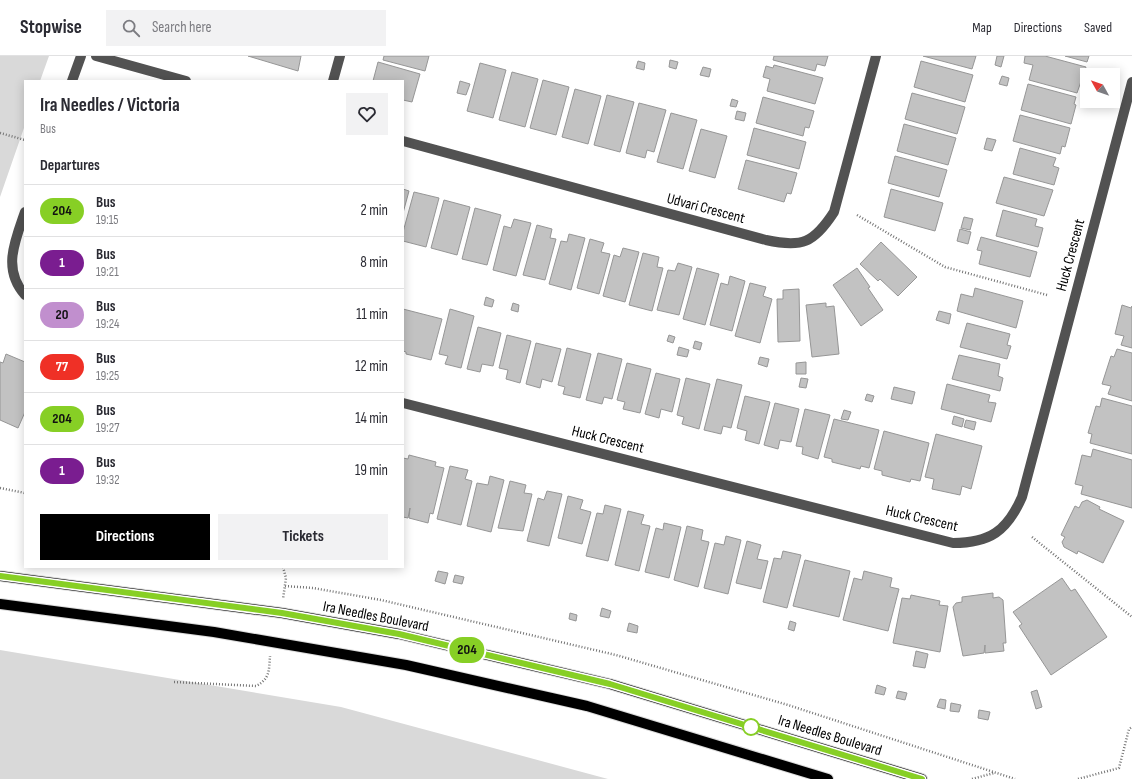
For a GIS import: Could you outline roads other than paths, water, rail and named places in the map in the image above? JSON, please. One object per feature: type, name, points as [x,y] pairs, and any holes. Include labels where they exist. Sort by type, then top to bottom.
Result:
[{"type":"main road","name":"Ira Needles Boulevard","points":[[0,576],[282,613],[399,634],[610,684],[922,779]]},
{"type":"main road","points":[[0,604],[214,632],[406,665],[587,706],[828,779]]},
{"type":"street","points":[[72,80],[80,56]]},
{"type":"street","points":[[96,56],[182,80]]},
{"type":"street","points":[[333,80],[340,56]]},
{"type":"street","name":"Udvari Crescent","points":[[404,141],[766,240],[786,245],[801,243],[815,236],[826,226],[834,212],[876,56]]},
{"type":"street","name":"Huck Crescent","points":[[404,402],[953,543],[971,543],[983,540],[996,533],[1007,524],[1022,497],[1132,82]]},
{"type":"street","points":[[24,215],[12,255],[14,278],[24,293]]}]
